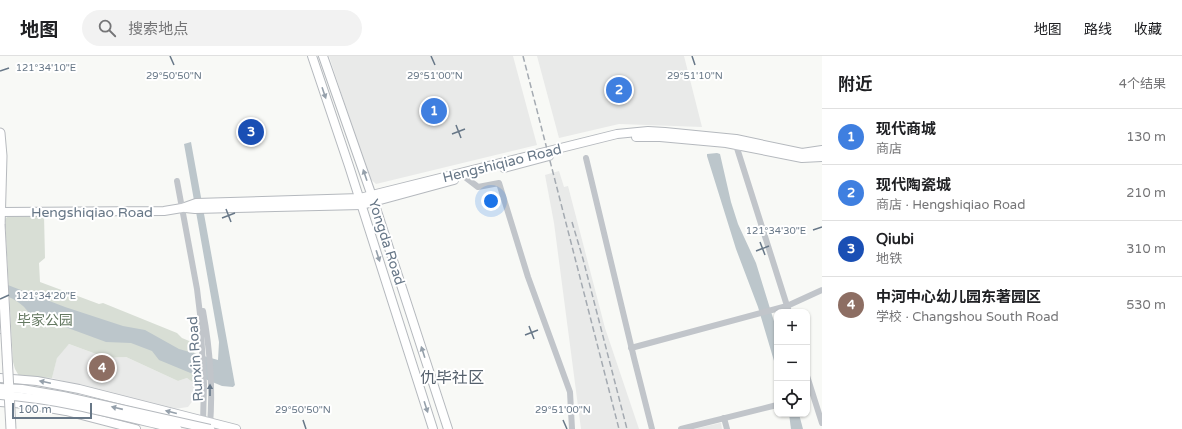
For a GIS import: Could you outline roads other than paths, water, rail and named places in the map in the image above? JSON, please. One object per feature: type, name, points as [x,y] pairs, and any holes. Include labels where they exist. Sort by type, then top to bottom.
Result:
[{"type":"highway","points":[[0,133],[2,156],[0,228]]},
{"type":"highway","points":[[0,224],[10,429]]},
{"type":"main road","name":"Yongda Road","points":[[312,56],[361,202],[433,429]]},
{"type":"main road","name":"Yongda Road","points":[[323,56],[373,199],[448,429]]},
{"type":"main road","name":"Hengshiqiao Road","points":[[373,199],[617,134],[634,131],[665,132],[736,139],[802,152],[822,150]]},
{"type":"main road","name":"Hengshiqiao Road","points":[[1,212],[164,212],[182,208],[195,209],[361,202],[530,162],[609,140],[645,136],[726,143],[802,158],[822,157]]},
{"type":"main road","points":[[0,312],[4,402],[10,429]]},
{"type":"main road","points":[[3,378],[37,381],[79,389],[203,425],[236,429]]},
{"type":"main road","points":[[0,388],[22,389],[63,396],[210,429]]},
{"type":"main road","points":[[0,395],[23,396],[57,402],[176,429]]},
{"type":"main road","points":[[4,402],[66,411],[136,429]]},
{"type":"street","points":[[736,146],[788,309]]},
{"type":"street","points":[[586,158],[652,429]]},
{"type":"street","points":[[464,177],[478,187],[499,182],[528,277],[570,392],[572,429]]},
{"type":"street","name":"Runxin Road","points":[[178,181],[197,289],[202,340],[204,384],[203,425]]},
{"type":"street","name":"Runxin Road","points":[[197,289],[208,336],[211,375],[210,429]]},
{"type":"street","points":[[632,348],[776,308],[788,309],[822,290]]},
{"type":"street","points":[[810,397],[822,423]]},
{"type":"street","points":[[681,429],[774,406]]},
{"type":"street","points":[[724,418],[727,429]]},
{"type":"railway","points":[[523,56],[619,429]]},
{"type":"railway","points":[[572,222],[627,429]]},
{"type":"place","name":"现代陶瓷城","points":[[619,90]]},
{"type":"place","name":"现代商城","points":[[434,111]]},
{"type":"place","name":"Qiubi","points":[[251,132]]},
{"type":"place","name":"中河中心幼儿园东著园区","points":[[102,368]]},
{"type":"district","name":"仇毕社区","points":[[452,377]]},
{"type":"park label","name":"毕家公园","points":[[45,320]]}]
